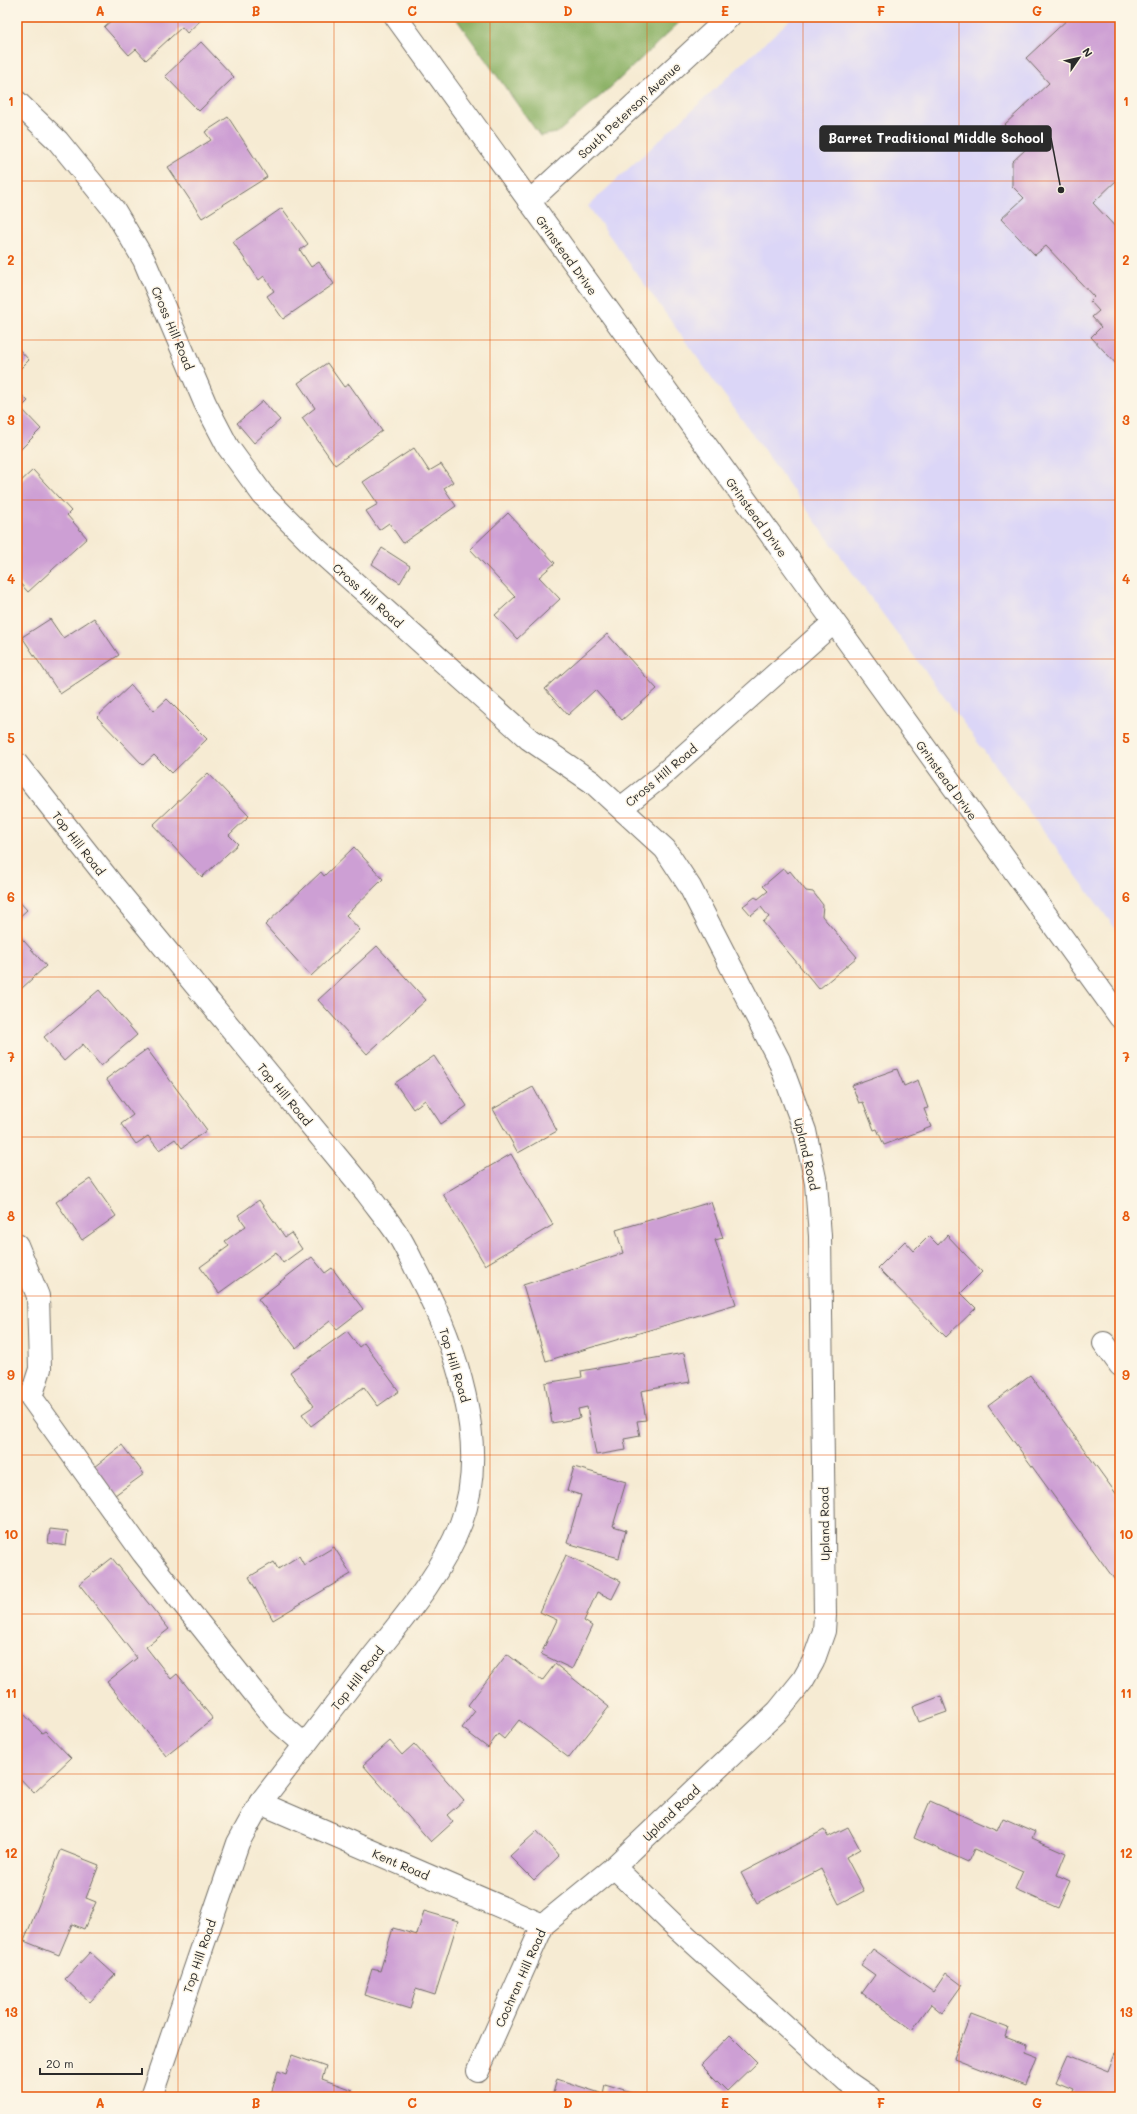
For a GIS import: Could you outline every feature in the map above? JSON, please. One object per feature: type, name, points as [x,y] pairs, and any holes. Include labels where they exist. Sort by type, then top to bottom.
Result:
[{"type":"street","name":"Grinstead Drive","points":[[396,17],[833,623],[1117,1005]]},
{"type":"street","name":"South Peterson Avenue","points":[[529,202],[730,17]]},
{"type":"street","name":"Cross Hill Road","points":[[17,102],[58,142],[115,211],[144,260],[205,403],[228,447],[263,495],[318,550],[529,739],[592,782],[621,808],[659,778],[833,623]]},
{"type":"street","name":"Top Hill Road","points":[[17,764],[112,884],[366,1192],[399,1236],[438,1310],[458,1368],[471,1431],[472,1461],[469,1492],[462,1521],[451,1548],[424,1591],[260,1803],[238,1842],[151,2097]]},
{"type":"street","name":"Upland Road","points":[[614,1867],[778,1711],[804,1680],[813,1662],[824,1631],[825,1615],[820,1236],[816,1183],[805,1132],[779,1060],[759,1018],[690,887],[665,849],[621,808]]},
{"type":"street","points":[[17,1245],[38,1296],[40,1369],[30,1397],[143,1553],[276,1719],[305,1745]]},
{"type":"street","points":[[1104,1343],[1120,1365]]},
{"type":"street","name":"Kent Road","points":[[260,1803],[543,1926]]},
{"type":"street","points":[[614,1867],[674,1925],[842,2077],[869,2097]]},
{"type":"street","name":"Cochran Hill Road","points":[[478,2071],[543,1926],[614,1867]]},
{"type":"shaded area","points":[[793,17],[1120,17],[1120,935],[854,575],[588,206]]},
{"type":"green space","points":[[455,17],[685,17],[611,87],[557,133],[540,136]]},
{"type":"building","points":[[115,17],[204,17],[187,33],[182,27],[146,60],[136,49],[129,55],[104,27]]},
{"type":"building","points":[[1070,17],[1120,17],[1120,177],[1093,203],[1120,232],[1120,368],[1091,337],[1101,327],[1092,317],[1099,311],[1090,301],[1094,297],[1046,246],[1035,255],[1001,219],[1024,198],[1012,186],[1012,162],[1026,149],[1004,125],[1049,83],[1026,58]]},
{"type":"building","points":[[201,42],[234,77],[199,111],[165,76]]},
{"type":"building","points":[[228,117],[267,177],[202,218],[168,167],[211,140],[205,132]]},
{"type":"building","points":[[282,208],[308,244],[300,250],[311,267],[319,262],[334,284],[283,319],[267,296],[274,291],[264,276],[259,280],[233,242]]},
{"type":"building","points":[[17,347],[29,360],[17,372]]},
{"type":"building","points":[[327,363],[344,387],[349,384],[382,431],[335,465],[302,418],[315,408],[298,383]]},
{"type":"building","points":[[17,391],[28,401],[21,408],[41,429],[17,453]]},
{"type":"building","points":[[263,401],[280,420],[254,443],[237,423]]},
{"type":"building","points":[[414,448],[429,471],[441,464],[453,482],[444,488],[456,506],[403,543],[389,523],[379,530],[366,511],[378,504],[363,482]]},
{"type":"building","points":[[33,470],[71,511],[67,515],[87,538],[28,592],[17,580],[17,485]]},
{"type":"building","points":[[508,513],[555,563],[539,577],[560,599],[517,639],[495,615],[515,597],[470,549]]},
{"type":"building","points":[[382,548],[410,566],[400,583],[372,564]]},
{"type":"building","points":[[94,618],[119,655],[60,694],[22,637],[50,619],[63,638]]},
{"type":"building","points":[[607,634],[657,689],[622,720],[595,690],[568,715],[545,689]]},
{"type":"building","points":[[131,685],[154,711],[167,699],[207,739],[172,773],[154,755],[143,765],[97,717]]},
{"type":"building","points":[[208,773],[249,816],[229,835],[238,844],[202,877],[153,825]]},
{"type":"building","points":[[354,847],[383,879],[346,915],[360,930],[311,976],[265,925],[321,872],[324,876]]},
{"type":"building","points":[[784,868],[788,873],[790,871],[806,891],[813,892],[823,905],[822,916],[857,957],[819,989],[763,922],[769,917],[761,907],[751,915],[743,906],[755,897],[758,899],[768,891],[763,886]]},
{"type":"building","points":[[17,899],[27,910],[17,919]]},
{"type":"building","points":[[17,933],[46,966],[21,989],[17,984]]},
{"type":"building","points":[[377,946],[426,1000],[367,1054],[318,1000]]},
{"type":"building","points":[[99,990],[137,1035],[101,1066],[83,1044],[64,1061],[44,1037]]},
{"type":"building","points":[[147,1049],[207,1130],[182,1148],[175,1139],[159,1150],[148,1136],[136,1144],[121,1124],[133,1115],[106,1079]]},
{"type":"building","points":[[434,1056],[467,1106],[441,1124],[425,1100],[413,1109],[395,1083]]},
{"type":"building","points":[[897,1069],[904,1086],[918,1080],[928,1108],[924,1109],[931,1127],[884,1145],[877,1129],[874,1130],[863,1102],[859,1103],[852,1085]]},
{"type":"building","points":[[533,1087],[557,1131],[518,1153],[493,1109]]},
{"type":"building","points":[[511,1154],[553,1225],[485,1265],[443,1194]]},
{"type":"building","points":[[90,1179],[116,1216],[82,1240],[56,1202]]},
{"type":"building","points":[[259,1200],[285,1237],[291,1233],[302,1249],[283,1263],[276,1252],[219,1293],[200,1267],[229,1246],[225,1241],[246,1226],[238,1215]]},
{"type":"building","points":[[711,1202],[723,1238],[715,1240],[736,1304],[546,1361],[523,1285],[623,1253],[616,1230]]},
{"type":"building","points":[[947,1235],[982,1272],[961,1293],[976,1308],[946,1337],[878,1268],[905,1241],[914,1251],[929,1236],[938,1245]]},
{"type":"building","points":[[312,1257],[325,1273],[332,1268],[363,1309],[337,1329],[330,1321],[296,1348],[258,1299]]},
{"type":"building","points":[[347,1331],[359,1347],[364,1343],[399,1391],[378,1406],[364,1387],[311,1426],[302,1414],[314,1406],[290,1372]]},
{"type":"building","points":[[684,1353],[690,1382],[641,1391],[646,1420],[637,1421],[640,1436],[624,1439],[626,1450],[596,1455],[587,1407],[578,1409],[580,1418],[552,1423],[545,1383],[582,1377],[581,1371]]},
{"type":"building","points":[[1030,1375],[1120,1499],[1120,1587],[988,1406]]},
{"type":"building","points":[[122,1445],[144,1474],[115,1495],[94,1467]]},
{"type":"building","points":[[574,1467],[626,1482],[613,1526],[626,1530],[619,1558],[567,1543],[581,1495],[567,1491]]},
{"type":"building","points":[[50,1529],[68,1531],[66,1546],[48,1543]]},
{"type":"building","points":[[334,1547],[351,1574],[273,1620],[249,1577],[274,1562],[278,1569],[299,1556],[304,1565]]},
{"type":"building","points":[[566,1555],[621,1581],[612,1599],[597,1592],[584,1621],[592,1626],[572,1669],[541,1654],[557,1620],[540,1612]]},
{"type":"building","points":[[112,1558],[169,1629],[146,1647],[171,1679],[177,1674],[213,1719],[166,1756],[107,1682],[137,1658],[79,1584]]},
{"type":"building","points":[[507,1654],[542,1681],[555,1664],[609,1707],[569,1758],[519,1720],[504,1739],[498,1734],[488,1748],[462,1728],[475,1711],[468,1705]]},
{"type":"building","points":[[941,1696],[947,1712],[919,1722],[913,1707]]},
{"type":"building","points":[[21,1711],[42,1733],[45,1731],[71,1758],[34,1793],[17,1775],[17,1715]]},
{"type":"building","points":[[390,1741],[402,1755],[414,1744],[464,1800],[447,1815],[453,1822],[431,1842],[363,1765]]},
{"type":"building","points":[[930,1801],[997,1831],[1003,1818],[1035,1832],[1032,1838],[1066,1853],[1057,1875],[1070,1881],[1058,1908],[1015,1889],[1023,1871],[974,1849],[968,1862],[914,1838]]},
{"type":"building","points":[[848,1827],[860,1849],[846,1857],[864,1891],[839,1904],[821,1869],[757,1903],[741,1873],[824,1830],[828,1837]]},
{"type":"building","points":[[537,1831],[559,1856],[534,1880],[510,1856]]},
{"type":"building","points":[[61,1850],[99,1865],[86,1898],[96,1902],[84,1929],[72,1924],[59,1955],[24,1941]]},
{"type":"building","points":[[424,1911],[458,1921],[435,1995],[416,1989],[410,2009],[364,1995],[372,1969],[380,1971],[393,1928],[417,1935]]},
{"type":"building","points":[[873,1949],[933,1992],[946,1973],[962,1985],[942,2013],[931,2004],[912,2030],[862,1993],[875,1975],[861,1965]]},
{"type":"building","points":[[90,1952],[115,1975],[90,2002],[65,1979]]},
{"type":"building","points":[[971,2014],[1008,2028],[1005,2037],[1026,2045],[1024,2052],[1037,2057],[1026,2086],[954,2058]]},
{"type":"building","points":[[730,2035],[757,2062],[727,2091],[701,2065]]},
{"type":"building","points":[[1118,2045],[1120,2045],[1120,2097],[1070,2097],[1073,2089],[1056,2082],[1068,2055],[1108,2071]]},
{"type":"building","points":[[292,2055],[326,2067],[322,2079],[352,2090],[349,2097],[270,2097],[278,2071],[286,2074]]},
{"type":"building","points":[[557,2079],[603,2094],[605,2084],[647,2097],[552,2097]]},
{"type":"place","name":"Barret Traditional Middle School","points":[[1061,190]]}]
